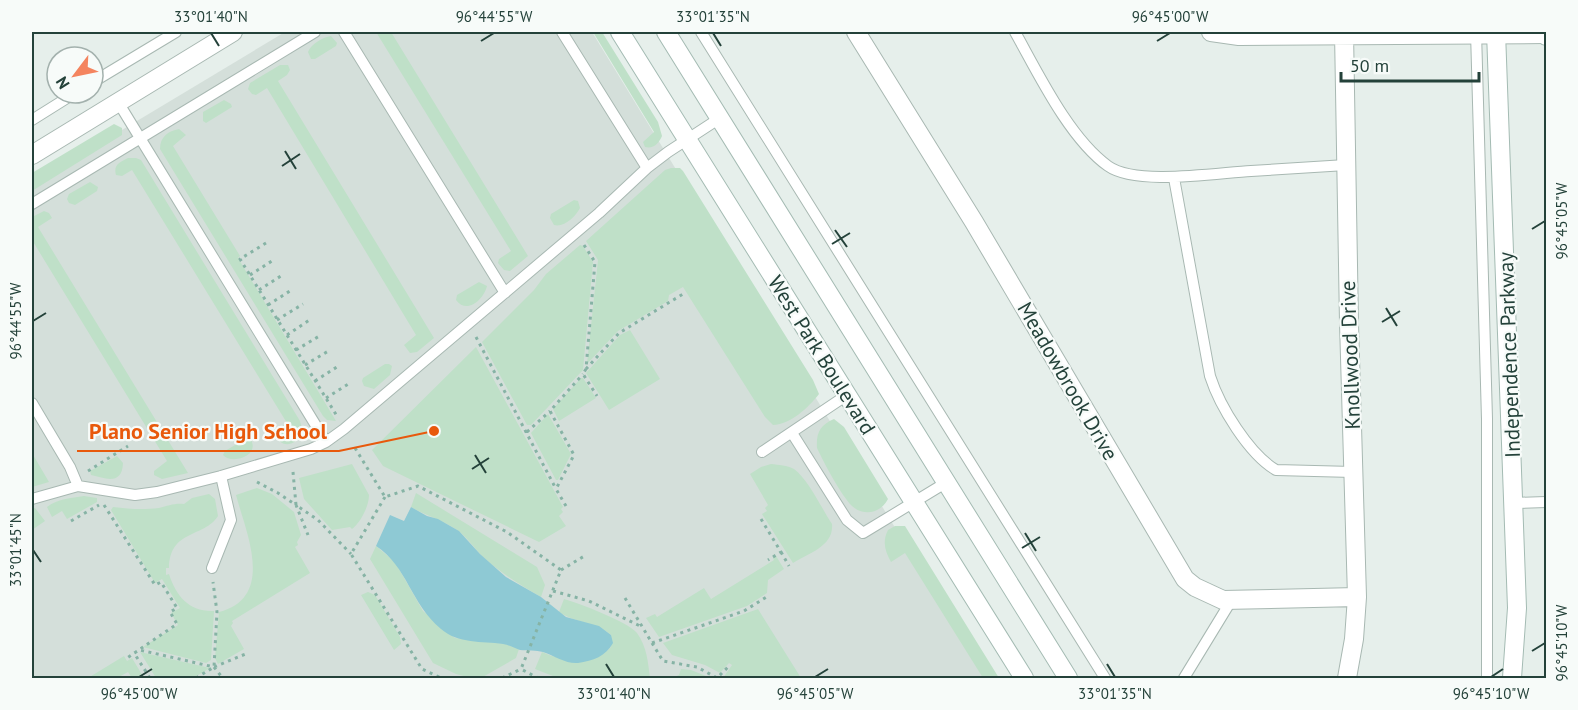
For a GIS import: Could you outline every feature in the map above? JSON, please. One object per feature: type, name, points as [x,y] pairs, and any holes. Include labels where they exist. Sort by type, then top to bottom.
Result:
[{"type":"main road","points":[[32,155],[233,32]]},
{"type":"main road","name":"West Park Boulevard","points":[[620,32],[1024,678]]},
{"type":"main road","name":"West Park Boulevard","points":[[666,32],[1068,678]]},
{"type":"main road","name":"Meadowbrook Drive","points":[[856,32],[974,222],[1178,569],[1195,587],[1223,600],[1357,597]]},
{"type":"main road","points":[[1211,32],[1239,36],[1546,34]]},
{"type":"main road","name":"Independence Parkway","points":[[1496,33],[1517,608],[1512,678]]},
{"type":"main road","name":"Knollwood Drive","points":[[1344,34],[1357,597],[1354,639],[1347,678]]},
{"type":"lane","points":[[105,75],[176,32]]},
{"type":"lane","points":[[32,204],[315,32]]},
{"type":"lane","points":[[344,32],[504,293]]},
{"type":"lane","points":[[562,32],[647,168]]},
{"type":"lane","points":[[701,32],[1105,678]]},
{"type":"lane","points":[[1015,32],[1072,128],[1093,153],[1109,167],[1124,173],[1174,178],[1346,165]]},
{"type":"lane","points":[[1476,33],[1487,420],[1487,678]]},
{"type":"lane","points":[[118,102],[326,442]]},
{"type":"lane","points":[[32,120],[56,105]]},
{"type":"lane","points":[[32,499],[78,486],[135,495],[157,492],[221,476],[311,449],[326,442],[599,213],[647,168],[720,118]]},
{"type":"lane","points":[[1174,178],[1210,376],[1217,397],[1255,453],[1276,470],[1353,472]]},
{"type":"lane","points":[[762,452],[847,395]]},
{"type":"lane","points":[[32,403],[70,467],[78,486]]},
{"type":"lane","points":[[792,433],[847,520],[863,533],[947,482]]},
{"type":"lane","points":[[212,568],[231,520],[221,476]]},
{"type":"lane","points":[[1514,504],[1546,502]]},
{"type":"lane","points":[[1184,678],[1231,601]]},
{"type":"path","points":[[582,241],[595,262],[586,369]]},
{"type":"path","points":[[266,243],[240,259],[339,420]]},
{"type":"path","points":[[250,275],[275,259]]},
{"type":"path","points":[[259,290],[284,274]]},
{"type":"path","points":[[268,305],[293,289]]},
{"type":"path","points":[[526,433],[550,411],[619,333],[683,294]]},
{"type":"path","points":[[277,320],[303,304]]},
{"type":"path","points":[[287,335],[312,319]]},
{"type":"path","points":[[296,350],[321,335]]},
{"type":"path","points":[[476,337],[566,506]]},
{"type":"path","points":[[305,365],[330,350]]},
{"type":"path","points":[[315,381],[340,365]]},
{"type":"path","points":[[583,374],[597,396]]},
{"type":"path","points":[[326,398],[350,383]]},
{"type":"path","points":[[550,411],[574,455],[556,489]]},
{"type":"path","points":[[115,454],[128,446]]},
{"type":"path","points":[[355,448],[385,497]]},
{"type":"path","points":[[293,472],[296,505],[308,535]]},
{"type":"path","points":[[257,482],[318,520],[351,554],[422,669],[441,678]]},
{"type":"path","points":[[351,554],[385,497],[418,486],[507,532],[561,570]]},
{"type":"path","points":[[71,521],[102,503],[155,585],[161,582],[177,608],[170,612],[177,624],[134,653]]},
{"type":"path","points":[[761,519],[789,566]]},
{"type":"path","points":[[768,560],[781,552]]},
{"type":"path","points":[[502,678],[521,669],[561,570],[586,555]]},
{"type":"path","points":[[212,568],[217,612],[214,667]]},
{"type":"path","points":[[552,593],[589,601],[643,627]]},
{"type":"path","points":[[652,642],[744,611],[768,596]]},
{"type":"path","points":[[625,598],[663,661],[697,667],[718,678],[729,666]]},
{"type":"path","points":[[127,657],[140,650],[214,667],[221,676]]},
{"type":"path","points":[[134,653],[150,678]]},
{"type":"path","points":[[196,678],[214,667],[248,653]]},
{"type":"path","points":[[521,669],[538,678]]},
{"type":"shaded area","points":[[285,32],[592,32],[987,678],[32,678],[32,184]]},
{"type":"green space","points":[[376,32],[391,32],[528,256],[510,271],[504,270],[498,263],[499,259],[511,251]]},
{"type":"green space","points":[[593,32],[602,32],[658,122],[662,136],[654,146],[645,147],[643,142],[654,132]]},
{"type":"green space","points":[[331,36],[337,43],[336,46],[315,59],[311,59],[308,52],[312,46],[321,39]]},
{"type":"green space","points":[[280,65],[288,65],[290,70],[278,81],[434,338],[417,352],[410,353],[404,345],[416,335],[267,88],[256,95],[248,89],[250,83]]},
{"type":"green space","points":[[224,100],[232,107],[206,123],[203,121],[203,112]]},
{"type":"green space","points":[[114,124],[122,128],[122,135],[32,191],[32,173]]},
{"type":"green space","points":[[179,129],[186,135],[173,146],[336,421],[327,420],[323,416],[160,149],[165,135]]},
{"type":"green space","points":[[128,158],[141,160],[300,421],[303,433],[296,441],[287,444],[277,437],[274,432],[287,423],[132,170],[122,176],[116,175],[116,166]]},
{"type":"green space","points":[[680,168],[683,171],[813,380],[819,394],[804,410],[786,422],[773,425],[765,417],[683,287],[669,295],[668,301],[618,331],[587,364],[598,260],[586,241],[665,170]]},
{"type":"green space","points":[[90,182],[98,187],[97,191],[75,205],[69,203],[67,199],[69,194]]},
{"type":"green space","points":[[574,200],[578,201],[580,208],[576,214],[562,225],[554,225],[550,218],[551,214]]},
{"type":"green space","points":[[44,211],[52,218],[38,227],[188,473],[162,479],[154,475],[154,471],[167,461],[32,240],[32,217]]},
{"type":"green space","points":[[580,245],[593,262],[583,370],[531,425],[527,425],[482,342],[534,290],[546,274]]},
{"type":"green space","points":[[479,282],[487,286],[475,304],[465,306],[456,300],[457,295]]},
{"type":"green space","points":[[630,330],[660,379],[609,410],[586,373],[620,335]]},
{"type":"green space","points":[[476,347],[563,507],[561,509],[563,512],[559,516],[566,526],[539,542],[383,466],[372,450]]},
{"type":"green space","points":[[385,364],[392,366],[390,375],[374,389],[364,386],[363,378]]},
{"type":"green space","points":[[581,378],[596,398],[559,421],[553,409]]},
{"type":"green space","points":[[548,414],[571,454],[558,480],[531,433]]},
{"type":"green space","points":[[834,419],[844,427],[888,499],[877,510],[862,512],[852,506],[838,487],[817,448],[820,430]]},
{"type":"green space","points":[[247,438],[251,440],[253,446],[244,457],[232,459],[223,455],[225,451]]},
{"type":"green space","points":[[32,453],[49,482],[32,487]]},
{"type":"green space","points":[[117,456],[123,463],[117,478],[108,479],[91,475],[90,471]]},
{"type":"green space","points":[[352,464],[369,495],[368,504],[352,529],[350,527],[332,530],[304,499],[299,478]]},
{"type":"green space","points":[[771,464],[794,469],[810,487],[832,524],[832,532],[825,543],[793,563],[762,514],[767,511],[765,508],[768,505],[750,474]]},
{"type":"green space","points":[[257,488],[272,494],[294,512],[301,535],[295,547],[310,573],[232,621],[231,626],[244,649],[218,664],[215,658],[219,612],[237,604],[247,593],[252,578],[253,562],[250,545],[236,495]]},
{"type":"green space","points":[[416,493],[537,567],[545,585],[541,597],[490,563],[457,530],[411,507]]},
{"type":"green space","points":[[209,494],[215,499],[218,516],[205,528],[181,540],[171,555],[169,568],[166,568],[166,575],[169,574],[175,589],[185,601],[197,609],[214,611],[211,660],[206,663],[143,647],[178,625],[171,613],[180,608],[162,579],[155,583],[111,510],[113,507],[147,509],[184,504],[192,498]]},
{"type":"green space","points":[[84,496],[97,498],[97,502],[67,519],[62,511],[52,517],[47,507],[69,498]]},
{"type":"green space","points":[[35,508],[45,521],[32,530],[32,509]]},
{"type":"green space","points":[[895,526],[905,526],[999,678],[983,678],[905,553],[891,562],[886,550],[885,539],[888,530]]},
{"type":"green space","points":[[376,546],[395,562],[423,611],[455,638],[506,644],[519,649],[516,658],[481,678],[456,674],[433,663],[370,559]]},
{"type":"green space","points":[[776,556],[784,569],[768,580],[767,593],[747,606],[659,637],[646,618],[655,614],[657,617],[704,588],[711,599],[774,560]]},
{"type":"green space","points":[[368,592],[375,595],[400,637],[401,644],[394,650],[361,595]]},
{"type":"green space","points":[[564,599],[614,618],[637,633],[645,649],[650,678],[558,678],[535,669],[542,652],[569,660],[587,660],[604,653],[611,647],[611,635],[559,612]]},
{"type":"green space","points":[[758,609],[801,678],[723,678],[732,665],[729,663],[720,673],[705,665],[672,655],[663,643]]},
{"type":"green space","points":[[140,652],[210,668],[193,678],[156,678]]},
{"type":"green space","points":[[124,656],[127,661],[132,658],[144,678],[132,678],[128,672],[117,678],[88,678]]},
{"type":"green space","points":[[681,669],[691,670],[711,678],[672,678],[679,675]]},
{"type":"water","points":[[411,507],[459,531],[506,577],[541,597],[566,617],[599,626],[611,635],[613,643],[610,648],[603,655],[594,659],[574,663],[540,651],[520,650],[503,644],[463,640],[448,634],[422,608],[395,564],[376,546],[390,515],[404,521]]},
{"type":"place","name":"Plano Senior High School","points":[[434,431]]}]
